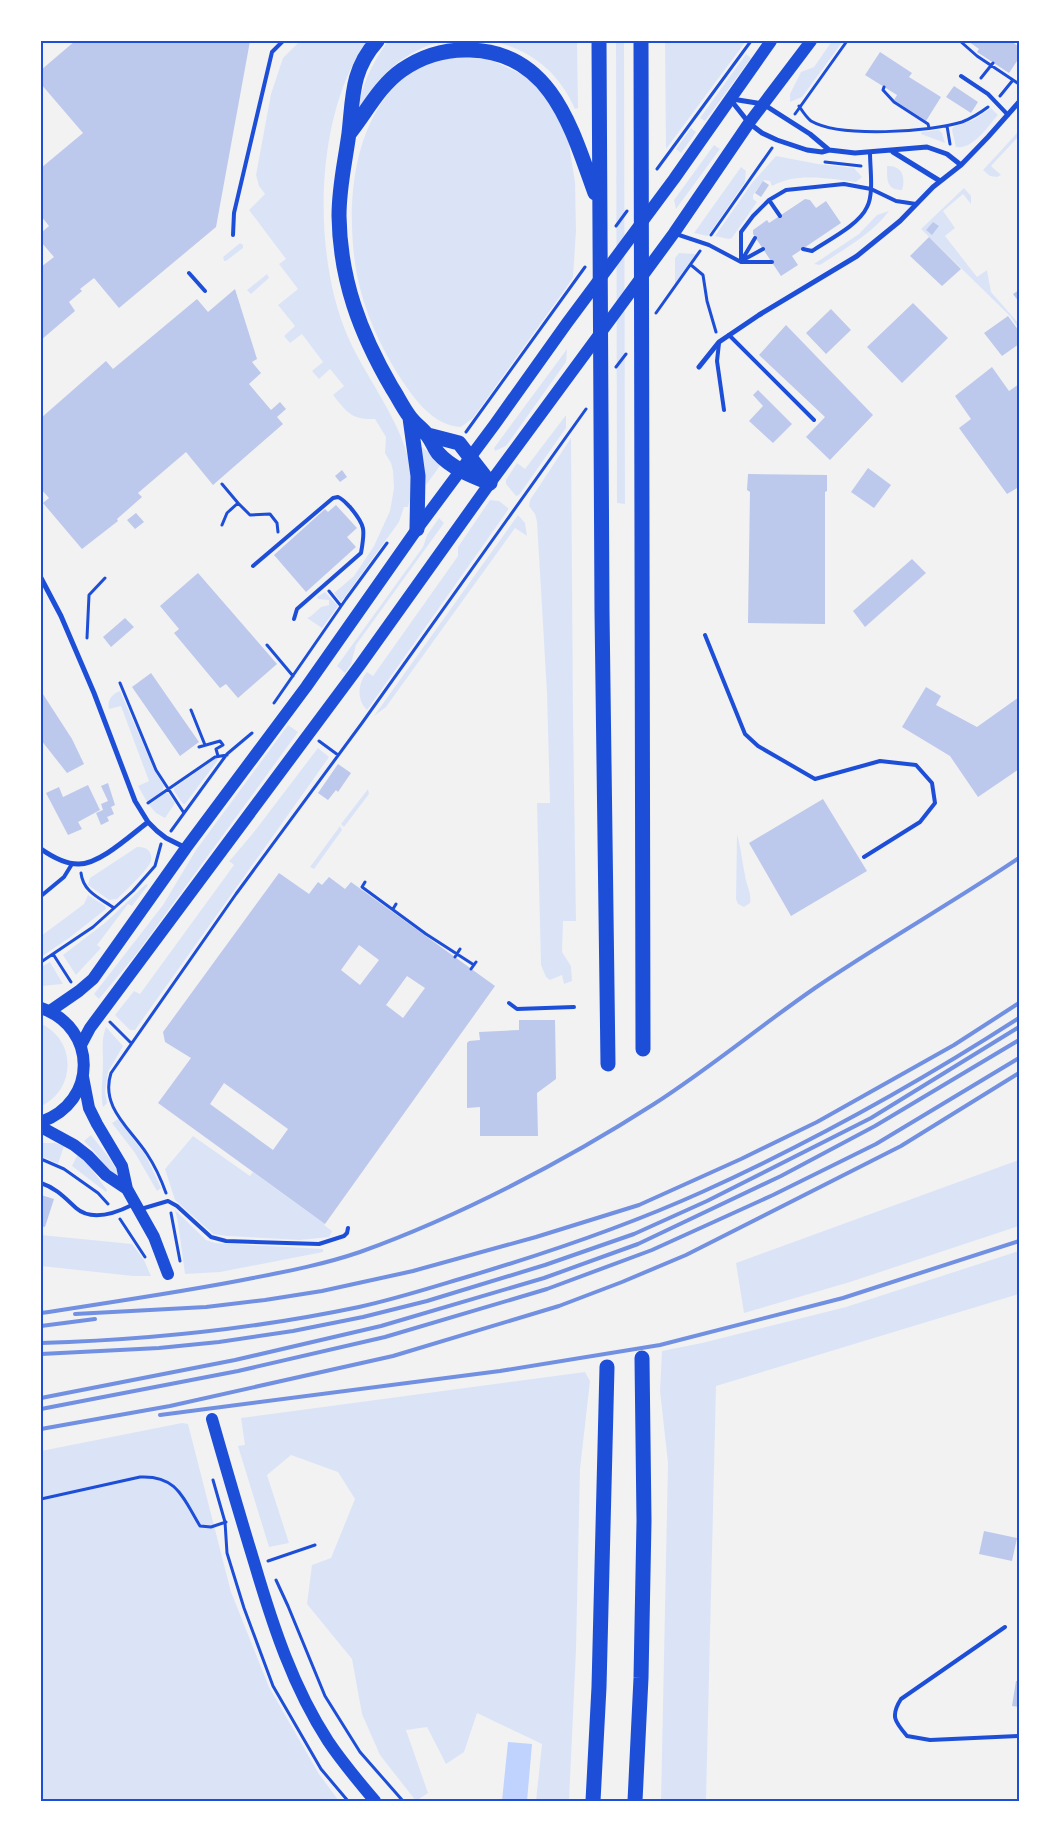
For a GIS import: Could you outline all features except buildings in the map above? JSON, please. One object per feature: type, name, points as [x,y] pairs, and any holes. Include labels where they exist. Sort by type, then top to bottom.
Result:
[{"type":"highway","points":[[377,41],[368,52],[354,83],[349,135],[340,185],[339,218],[342,254],[349,294],[362,330],[377,362],[410,418],[428,435],[438,453],[461,471],[490,484]]},
{"type":"highway","points":[[599,41],[602,648],[608,1064]]},
{"type":"highway","points":[[641,41],[643,1049]]},
{"type":"highway","points":[[349,135],[389,81],[402,70],[418,61],[456,49],[482,50],[505,56],[526,67],[543,81],[559,104],[572,128],[599,204]]},
{"type":"highway","points":[[410,418],[418,476],[417,529]]},
{"type":"highway","points":[[428,435],[459,443],[490,484]]},
{"type":"highway","points":[[635,1801],[642,1658],[644,1521],[642,1358]]},
{"type":"highway","points":[[593,1801],[599,1677],[607,1367]]},
{"type":"main road","points":[[46,1010],[79,991],[92,979],[186,848],[306,687],[417,529],[674,179],[771,41]]},
{"type":"main road","points":[[81,1046],[90,1028],[310,734],[674,233],[749,123],[811,41]]},
{"type":"main road","points":[[41,1122],[60,1113],[70,1103],[78,1091],[83,1077],[84,1061],[81,1046],[72,1028],[60,1017],[46,1010]]},
{"type":"main road","points":[[83,1077],[90,1108],[97,1124],[122,1166],[126,1189]]},
{"type":"main road","points":[[41,1127],[74,1145],[88,1156],[106,1175],[126,1189],[157,1244],[168,1274]]},
{"type":"main road","points":[[212,1419],[269,1616],[285,1656],[310,1711],[347,1768],[375,1801]]},
{"type":"street","points":[[730,99],[763,104],[810,134],[829,150]]},
{"type":"street","points":[[730,99],[749,123],[762,133],[807,150],[870,153],[927,147],[947,154],[961,165]]},
{"type":"street","points":[[699,367],[719,342],[759,315],[857,256],[900,221],[940,181],[961,165],[1019,102]]},
{"type":"street","points":[[893,151],[940,181]]},
{"type":"street","points":[[41,578],[61,616],[94,693],[135,802],[148,822],[166,838],[186,848]]},
{"type":"street","points":[[41,849],[49,855],[72,864],[79,865],[92,862],[148,822]]},
{"type":"lane","points":[[233,235],[234,213],[272,52],[283,41]]},
{"type":"lane","points":[[961,76],[988,94],[1008,115]]},
{"type":"lane","points":[[803,249],[812,251],[852,225],[868,207],[871,189],[870,153]]},
{"type":"lane","points":[[741,262],[741,232],[753,216],[770,200],[786,190],[844,184],[871,189],[896,201],[916,204]]},
{"type":"lane","points":[[770,200],[780,216]]},
{"type":"lane","points":[[674,233],[710,245],[741,262],[772,262]]},
{"type":"lane","points":[[741,262],[756,238]]},
{"type":"lane","points":[[741,262],[763,249]]},
{"type":"lane","points":[[189,273],[205,291]]},
{"type":"lane","points":[[730,335],[814,420]]},
{"type":"lane","points":[[719,342],[716,361],[724,410]]},
{"type":"lane","points":[[253,566],[333,498],[343,499],[363,524],[362,553],[297,609],[294,619]]},
{"type":"lane","points":[[704,634],[745,734],[758,746],[815,779],[880,761],[916,765],[932,783],[935,803],[920,822],[864,857]]},
{"type":"lane","points":[[41,896],[64,877],[72,864]]},
{"type":"lane","points":[[509,1003],[517,1009],[574,1007]]},
{"type":"lane","points":[[41,1183],[65,1196],[78,1210],[92,1215],[116,1213],[137,1206],[168,1201],[177,1206],[211,1237],[226,1241],[318,1244],[344,1236],[348,1228]]},
{"type":"lane","points":[[1005,1627],[900,1699],[894,1709],[895,1717],[898,1726],[907,1736],[922,1739],[1019,1736]]},
{"type":"path","points":[[654,173],[751,41]]},
{"type":"path","points":[[795,114],[847,41]]},
{"type":"path","points":[[960,41],[977,56],[1019,84]]},
{"type":"path","points":[[976,86],[991,64]]},
{"type":"path","points":[[800,106],[804,114],[814,122],[857,132],[947,126],[975,116],[995,102],[1013,80]]},
{"type":"path","points":[[884,87],[883,90],[894,102],[928,124],[929,128]]},
{"type":"path","points":[[710,236],[771,149]]},
{"type":"path","points":[[611,233],[627,210]]},
{"type":"path","points":[[652,319],[698,254]]},
{"type":"path","points":[[473,422],[589,263]]},
{"type":"path","points":[[691,264],[703,275],[706,301],[719,342]]},
{"type":"path","points":[[612,373],[629,350]]},
{"type":"path","points":[[180,1264],[176,1235],[160,1177],[147,1154],[115,1110],[108,1094],[111,1072],[236,894],[590,404]]},
{"type":"path","points":[[222,484],[250,515],[270,514],[277,523],[279,536],[283,540]]},
{"type":"path","points":[[222,525],[228,513],[238,503]]},
{"type":"path","points":[[273,705],[346,599],[390,540]]},
{"type":"path","points":[[87,638],[89,595],[105,578]]},
{"type":"path","points":[[267,644],[293,676]]},
{"type":"path","points":[[120,683],[156,770],[184,813]]},
{"type":"path","points":[[192,710],[205,745]]},
{"type":"path","points":[[178,821],[227,754],[256,728]]},
{"type":"path","points":[[199,747],[220,741],[223,745],[216,749],[218,756]]},
{"type":"path","points":[[322,743],[338,755]]},
{"type":"path","points":[[140,809],[218,756],[227,754]]},
{"type":"path","points":[[41,962],[93,926],[133,891],[155,866],[159,846]]},
{"type":"path","points":[[79,865],[82,883],[90,892],[114,908]]},
{"type":"path","points":[[365,882],[362,886],[387,907],[456,955],[474,965]]},
{"type":"path","points":[[392,909],[396,904]]},
{"type":"path","points":[[426,934],[430,929]]},
{"type":"path","points":[[456,955],[460,949]]},
{"type":"path","points":[[53,954],[70,982]]},
{"type":"path","points":[[109,1022],[131,1043]]},
{"type":"path","points":[[108,1116],[115,1110]]},
{"type":"path","points":[[41,1159],[64,1168]]},
{"type":"path","points":[[41,1499],[140,1477],[153,1476],[164,1479],[172,1485],[180,1494],[200,1526],[211,1527],[240,1517]]},
{"type":"path","points":[[255,1566],[315,1545]]},
{"type":"path","points":[[269,1560],[272,1568]]},
{"type":"path","points":[[274,1576],[325,1696],[360,1752],[403,1801]]},
{"type":"shaded area","points":[[300,41],[367,41],[349,72],[337,107],[328,146],[324,186],[324,227],[328,267],[336,304],[348,337],[393,419],[403,442],[410,464],[412,486],[408,507],[404,507],[399,522],[341,602],[334,593],[354,576],[374,546],[390,511],[394,488],[391,463],[385,453],[386,437],[375,419],[360,418],[350,414],[333,395],[344,386],[330,369],[319,379],[312,371],[323,362],[302,334],[290,343],[284,336],[295,326],[278,305],[298,289],[279,264],[286,259],[249,210],[265,194],[259,186],[256,175],[271,94],[283,58]]},
{"type":"shaded area","points":[[388,41],[443,41],[415,52],[391,68],[372,90],[356,115],[368,77]]},
{"type":"shaded area","points":[[492,41],[577,41],[578,108],[575,109],[561,84],[552,74],[532,57],[520,50]]},
{"type":"shaded area","points":[[616,41],[624,41],[625,504],[617,503]]},
{"type":"shaded area","points":[[665,41],[746,41],[666,149]]},
{"type":"shaded area","points":[[832,41],[843,41],[802,97],[790,102],[790,94],[801,72],[814,67]]},
{"type":"shaded area","points":[[746,54],[751,58],[705,121],[700,118]]},
{"type":"shaded area","points":[[458,57],[489,59],[528,77],[544,92],[568,138],[575,182],[576,231],[573,277],[473,418],[461,427],[451,426],[442,422],[426,410],[406,387],[387,355],[374,329],[360,289],[353,247],[352,218],[354,187],[359,157],[368,128],[382,103],[401,81],[425,65]]},
{"type":"shaded area","points":[[991,108],[998,115],[985,131],[968,145],[956,147],[953,127],[973,120]]},
{"type":"shaded area","points":[[691,128],[696,132],[681,153],[676,149]]},
{"type":"shaded area","points":[[939,130],[945,143],[921,134],[922,132]]},
{"type":"shaded area","points":[[1019,131],[1019,136],[991,166],[1001,175],[997,177],[990,176],[983,170]]},
{"type":"shaded area","points":[[714,145],[720,149],[676,209],[674,200]]},
{"type":"shaded area","points":[[776,156],[818,164],[854,168],[862,177],[856,182],[824,178],[792,179],[772,186],[770,181],[764,180],[753,195],[753,199],[757,202],[732,238],[715,236],[752,183]]},
{"type":"shaded area","points":[[887,166],[892,166],[902,173],[902,190],[893,188],[888,183]]},
{"type":"shaded area","points":[[741,167],[746,171],[745,182],[708,236],[694,233]]},
{"type":"shaded area","points":[[964,188],[971,196],[971,204],[963,194],[943,211],[955,228],[945,236],[977,277],[987,270],[991,292],[1019,324],[1019,329],[1010,316],[921,229]]},
{"type":"shaded area","points":[[889,211],[882,220],[857,241],[820,265],[814,264],[859,234],[877,215]]},
{"type":"shaded area","points":[[240,243],[243,245],[243,248],[224,261],[223,257]]},
{"type":"shaded area","points":[[679,253],[696,254],[675,284],[675,258]]},
{"type":"shaded area","points":[[267,274],[269,278],[251,294],[247,290]]},
{"type":"shaded area","points":[[567,349],[566,362],[506,446],[495,451],[494,448]]},
{"type":"shaded area","points":[[566,415],[566,428],[519,495],[516,496],[506,484],[506,480],[517,463],[525,469]]},
{"type":"shaded area","points":[[571,438],[576,921],[563,921],[562,952],[571,966],[572,981],[564,984],[562,975],[550,980],[546,977],[541,965],[537,803],[550,803],[547,693],[537,522],[535,514],[529,506],[530,500]]},
{"type":"shaded area","points":[[422,447],[442,463],[426,485],[420,448]]},
{"type":"shaded area","points":[[490,500],[499,501],[508,510],[367,710],[363,706],[359,691],[364,676],[367,672],[373,676],[458,556],[458,547]]},
{"type":"shaded area","points":[[518,515],[525,523],[527,536],[515,528],[386,707],[374,716]]},
{"type":"shaded area","points":[[439,518],[444,523],[356,645],[351,664],[345,673],[337,666],[423,547],[427,535]]},
{"type":"shaded area","points":[[325,592],[338,606],[322,628],[307,618],[321,607],[329,605],[329,600],[318,599],[317,597]]},
{"type":"shaded area","points":[[120,691],[154,769],[164,786],[162,792],[147,802],[138,786],[149,781],[121,706],[109,709],[111,698]]},
{"type":"shaded area","points":[[288,725],[298,732],[137,953],[99,999],[94,994],[163,905],[196,850]]},
{"type":"shaded area","points":[[318,748],[329,757],[327,760],[135,1030],[130,1030],[115,1015],[134,991],[140,994],[234,865],[229,861],[254,832]]},
{"type":"shaded area","points":[[216,758],[218,760],[185,804],[183,804],[174,788]]},
{"type":"shaded area","points":[[368,789],[369,794],[344,827],[341,824]]},
{"type":"shaded area","points":[[166,792],[175,803],[165,818],[156,813],[149,805]]},
{"type":"shaded area","points":[[340,826],[342,830],[314,869],[310,867]]},
{"type":"shaded area","points":[[737,834],[750,896],[750,903],[744,907],[738,904],[736,899]]},
{"type":"shaded area","points":[[137,847],[144,848],[150,852],[151,861],[141,875],[117,899],[109,900],[88,885],[90,878]]},
{"type":"shaded area","points":[[146,884],[148,885],[132,906],[128,904],[97,945],[101,948],[76,975],[63,955],[106,922]]},
{"type":"shaded area","points":[[88,895],[105,906],[106,909],[41,957],[41,936],[84,904]]},
{"type":"shaded area","points":[[50,962],[63,984],[41,986],[41,967]]},
{"type":"shaded area","points":[[41,1024],[53,1031],[61,1041],[68,1065],[61,1089],[53,1099],[41,1106]]},
{"type":"shaded area","points":[[106,1027],[123,1046],[108,1072],[105,1092],[107,1103],[103,1107],[103,1036]]},
{"type":"shaded area","points":[[118,1119],[146,1156],[161,1188],[157,1191],[135,1153],[112,1123]]},
{"type":"shaded area","points":[[91,1135],[110,1159],[122,1179],[119,1183],[84,1141]]},
{"type":"shaded area","points":[[193,1136],[250,1176],[253,1172],[325,1224],[332,1231],[329,1237],[300,1240],[213,1234],[175,1200],[165,1169]]},
{"type":"shaded area","points":[[41,1143],[55,1143],[64,1146],[58,1164],[41,1156]]},
{"type":"shaded area","points":[[78,1154],[88,1164],[107,1190],[106,1192],[72,1166]]},
{"type":"shaded area","points":[[1019,1160],[1019,1226],[850,1282],[744,1313],[736,1263]]},
{"type":"shaded area","points":[[175,1210],[206,1240],[215,1243],[323,1249],[323,1252],[220,1272],[185,1274]]},
{"type":"shaded area","points":[[41,1235],[132,1244],[144,1260],[151,1276],[133,1276],[41,1266]]},
{"type":"shaded area","points":[[1019,1251],[1019,1294],[716,1386],[706,1801],[661,1801],[668,1463],[660,1391],[662,1351],[702,1343],[846,1307]]},
{"type":"shaded area","points":[[585,1372],[590,1381],[580,1469],[576,1650],[569,1801],[536,1801],[542,1744],[477,1713],[464,1752],[446,1764],[427,1727],[406,1730],[428,1793],[416,1801],[380,1755],[362,1714],[352,1659],[307,1604],[312,1565],[331,1558],[355,1499],[338,1472],[291,1455],[267,1475],[289,1543],[269,1547],[238,1446],[245,1445],[241,1418]]},
{"type":"shaded area","points":[[182,1423],[188,1424],[231,1592],[269,1687],[319,1774],[339,1801],[41,1801],[41,1451]]},
{"type":"water","points":[[508,1742],[532,1744],[527,1801],[502,1801]]},
{"type":"railway","points":[[41,1313],[200,1288],[320,1264],[360,1252],[436,1222],[511,1186],[585,1146],[654,1104],[815,988],[1019,858]]},
{"type":"railway","points":[[75,1314],[206,1307],[322,1291],[413,1271],[536,1237],[639,1205],[817,1122],[954,1045],[1019,1003]]},
{"type":"railway","points":[[41,1343],[201,1332],[320,1315],[401,1297],[558,1248],[674,1204],[784,1153],[864,1111],[942,1066],[1019,1018]]},
{"type":"railway","points":[[41,1354],[159,1348],[219,1342],[293,1331],[363,1317],[427,1301],[545,1265],[634,1234],[707,1201],[871,1118],[1019,1027]]},
{"type":"railway","points":[[41,1398],[235,1360],[381,1326],[544,1278],[638,1244],[781,1176],[875,1126],[1019,1040]]},
{"type":"railway","points":[[41,1409],[238,1371],[385,1337],[547,1289],[652,1250],[773,1195],[876,1144],[1019,1058]]},
{"type":"railway","points":[[41,1429],[170,1406],[393,1356],[559,1306],[686,1255],[901,1146],[1019,1073]]},
{"type":"railway","points":[[160,1415],[500,1371],[660,1345],[843,1298],[1019,1241]]},
{"type":"railway","points":[[41,1326],[95,1319]]}]
